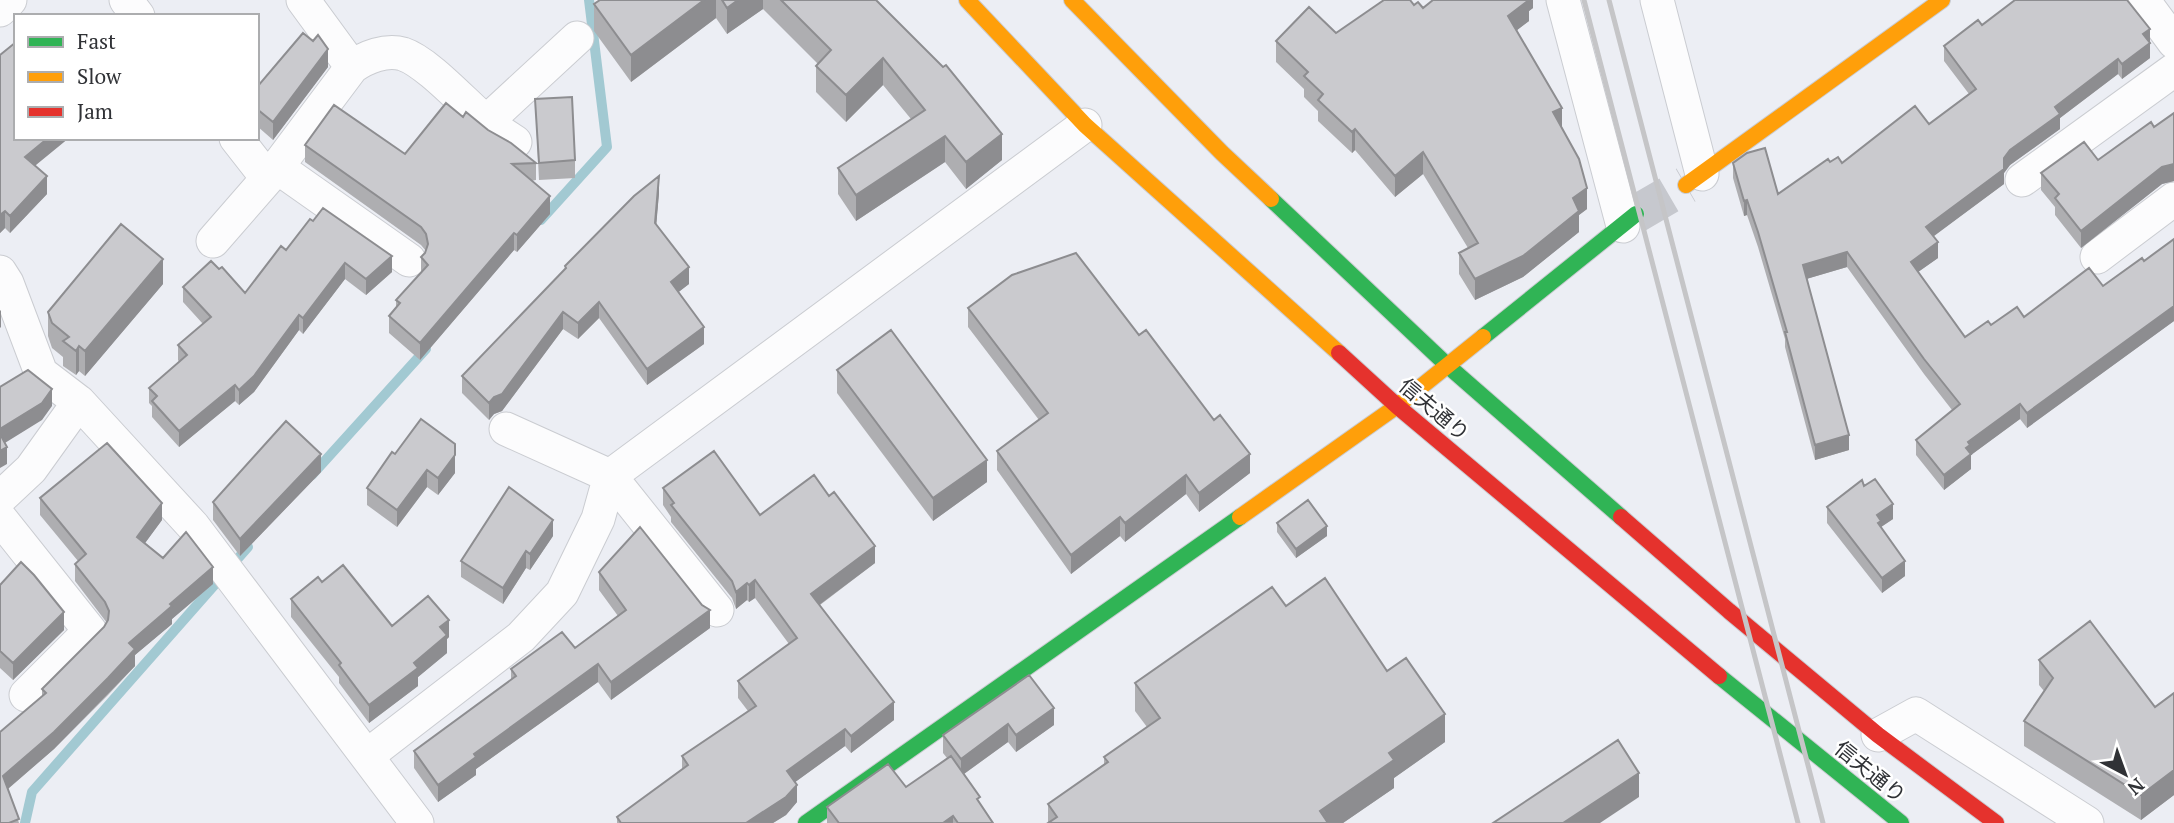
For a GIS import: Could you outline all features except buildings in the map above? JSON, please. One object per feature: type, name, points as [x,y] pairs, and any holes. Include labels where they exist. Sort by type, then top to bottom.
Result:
[{"type":"main road","name":"信夫通り","points":[[967,0],[1084,125],[1397,406],[1740,693],[1901,823]]},
{"type":"main road","name":"信夫通り","points":[[1072,0],[1222,152],[1448,366],[1729,611],[1878,735],[1996,823]]},
{"type":"main road","points":[[1694,180],[1942,0]]},
{"type":"main road","points":[[806,823],[1397,406],[1630,220]]},
{"type":"street","points":[[0,10],[10,0]]},
{"type":"street","points":[[303,0],[352,67]]},
{"type":"street","points":[[1563,0],[1630,220]]},
{"type":"street","points":[[1657,0],[1694,180]]},
{"type":"street","points":[[2143,0],[2174,42]]},
{"type":"street","points":[[486,122],[577,38]]},
{"type":"street","points":[[213,241],[274,171],[352,67],[377,55],[395,52],[422,64],[486,122],[515,142]]},
{"type":"street","points":[[2022,180],[2174,70]]},
{"type":"street","points":[[368,755],[521,637],[562,593],[598,519],[610,476],[1084,125]]},
{"type":"street","points":[[238,140],[261,170],[284,172],[409,260]]},
{"type":"street","points":[[2097,257],[2174,199]]},
{"type":"street","points":[[0,272],[8,283],[41,373],[79,402],[193,526],[417,823]]},
{"type":"street","points":[[0,498],[31,468],[79,402]]},
{"type":"street","points":[[506,429],[610,476],[717,610]]},
{"type":"street","points":[[0,519],[90,631],[26,695]]},
{"type":"street","points":[[1878,735],[1916,714],[2087,823]]},
{"type":"waterway","points":[[541,220],[607,147],[589,0]]},
{"type":"waterway","points":[[312,475],[426,349]]},
{"type":"waterway","points":[[25,823],[32,792],[248,547]]},
{"type":"tunnel","points":[[1636,214],[1686,185]]},
{"type":"railway","points":[[1584,0],[1798,823]]},
{"type":"railway","points":[[1609,0],[1823,823]]},
{"type":"traffic: fast","points":[[1271,199],[1448,366],[1621,517]]},
{"type":"traffic: fast","points":[[1483,337],[1636,214]]},
{"type":"traffic: fast","points":[[806,823],[1240,517]]},
{"type":"traffic: fast","points":[[1719,676],[1901,823]]},
{"type":"traffic: slow","points":[[967,0],[1085,125],[1339,353]]},
{"type":"traffic: slow","points":[[1072,0],[1222,153],[1271,199]]},
{"type":"traffic: slow","points":[[1686,185],[1942,0]]},
{"type":"traffic: slow","points":[[1240,517],[1397,406],[1483,337]]},
{"type":"traffic: jam","points":[[1339,353],[1397,406],[1719,676]]},
{"type":"traffic: jam","points":[[1621,517],[1878,735],[1996,823]]}]
